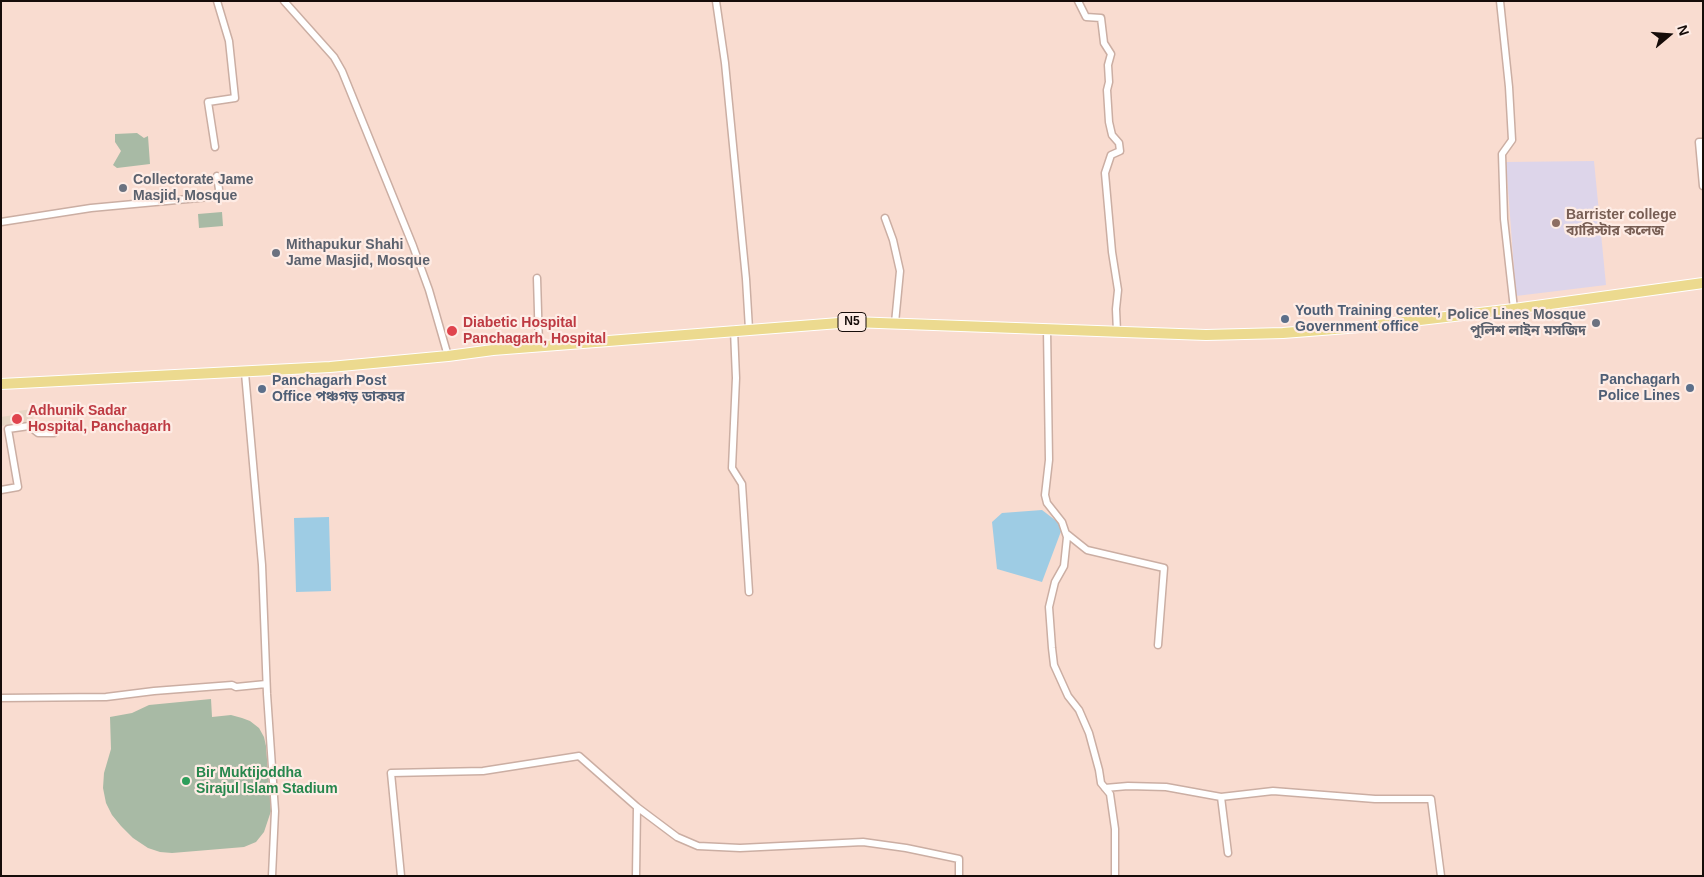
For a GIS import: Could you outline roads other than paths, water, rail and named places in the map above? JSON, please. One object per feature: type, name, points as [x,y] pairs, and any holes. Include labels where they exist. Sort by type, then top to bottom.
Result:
[{"type":"highway","name":"N5","points":[[1,384],[245,373],[330,367],[539,346],[852,322],[1206,335],[1283,333],[1360,327],[1514,309],[1703,283]]},
{"type":"street","points":[[215,147],[208,102],[235,98],[229,41],[217,1]]},
{"type":"street","points":[[284,1],[334,57],[342,71],[416,255],[432,299],[448,356]]},
{"type":"street","points":[[716,1],[725,63],[746,279],[749,329]]},
{"type":"street","points":[[1078,1],[1086,17],[1101,18],[1104,43],[1111,54],[1108,65],[1109,82],[1107,90],[1109,122],[1112,135],[1119,143],[1120,151],[1111,155],[1105,173],[1112,252],[1118,290],[1116,309],[1118,332]]},
{"type":"street","points":[[1500,1],[1509,87],[1512,140],[1502,154],[1504,220],[1514,309]]},
{"type":"street","points":[[1703,142],[1699,142],[1703,186]]},
{"type":"street","points":[[1,222],[91,208],[220,196],[217,176]]},
{"type":"street","points":[[885,218],[893,240],[900,271],[895,323]]},
{"type":"street","points":[[537,278],[539,346]]},
{"type":"street","points":[[1047,329],[1049,460],[1045,496],[1047,503],[1062,522],[1067,537],[1064,566],[1055,582],[1050,607],[1054,665],[1068,696],[1079,710],[1089,733],[1101,784],[1110,794],[1115,829],[1115,876]]},
{"type":"street","points":[[734,330],[736,378],[732,468],[742,484],[749,592]]},
{"type":"street","points":[[245,373],[262,565],[266,684],[274,811],[272,876]]},
{"type":"street","points":[[1,490],[18,487],[8,429],[30,426],[38,433],[54,432],[60,425],[68,424]]},
{"type":"street","points":[[1066,533],[1087,550],[1164,568],[1158,645]]},
{"type":"street","points":[[1,698],[106,697],[154,691],[266,684]]},
{"type":"street","points":[[401,876],[391,773],[483,771],[579,756],[636,807],[677,837],[698,846],[740,848],[863,842],[906,848],[959,859],[959,876]]},
{"type":"street","points":[[1105,788],[1128,786],[1166,787],[1221,797],[1273,791],[1375,799],[1431,799],[1441,876]]},
{"type":"street","points":[[1221,797],[1228,853]]},
{"type":"street","points":[[636,807],[636,876]]},
{"type":"water","points":[[1042,510],[1063,526],[1042,582],[997,569],[992,522],[1002,513]]},
{"type":"water","points":[[329,517],[331,591],[296,592],[294,518]]},
{"type":"place","name":"Collectorate Jame Masjid, Mosque","points":[[123,188]]},
{"type":"place","name":"Barrister college ব্যারিস্টার কলেজ","points":[[1556,223]]},
{"type":"place","name":"Mithapukur Shahi Jame Masjid, Mosque","points":[[276,253]]},
{"type":"place","name":"Youth Training center, Government office","points":[[1285,319]]},
{"type":"place","name":"Police Lines Mosque পুলিশ লাইন মসজিদ","points":[[1596,323]]},
{"type":"place","name":"Diabetic Hospital Panchagarh, Hospital","points":[[452,331]]},
{"type":"place","name":"Panchagarh Police Lines","points":[[1690,388]]},
{"type":"place","name":"Panchagarh Post Office পঞ্চগড় ডাকঘর","points":[[262,389]]},
{"type":"place","name":"Adhunik Sadar Hospital, Panchagarh","points":[[17,419]]},
{"type":"place","name":"Bir Muktijoddha Sirajul Islam Stadium","points":[[186,781]]}]
